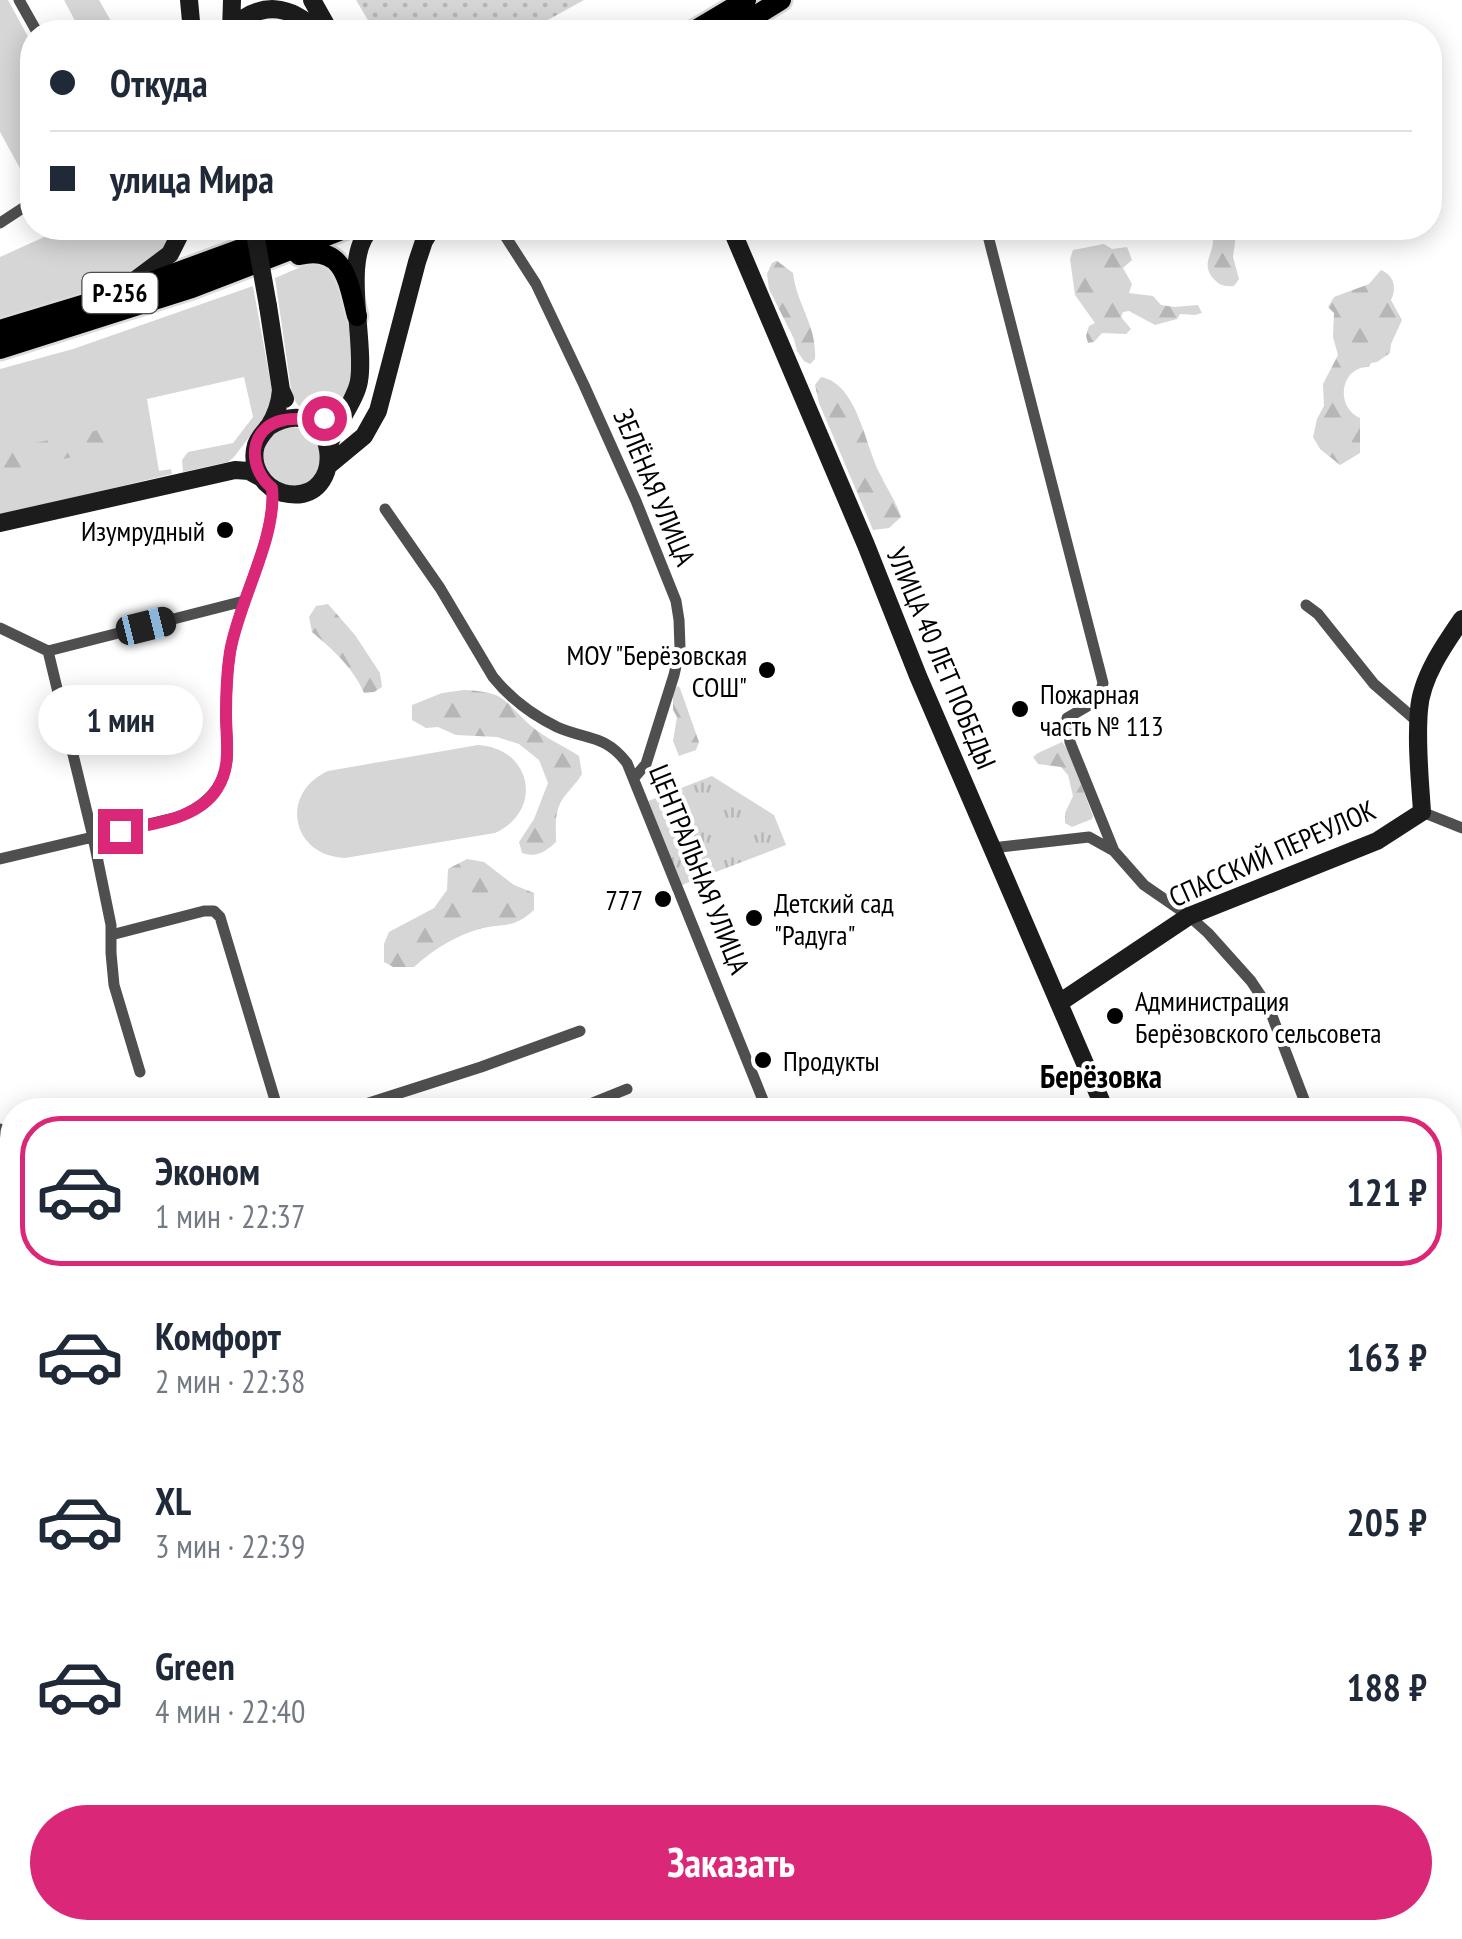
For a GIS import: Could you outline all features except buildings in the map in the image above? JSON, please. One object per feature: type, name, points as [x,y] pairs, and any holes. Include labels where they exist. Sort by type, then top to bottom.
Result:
[{"type":"highway","points":[[712,20],[746,0]]},
{"type":"highway","points":[[748,20],[781,0]]},
{"type":"highway","name":"Р-256","points":[[0,349],[121,312],[241,260],[277,240]]},
{"type":"highway","name":"Р-256","points":[[0,330],[307,240]]},
{"type":"highway","points":[[241,260],[309,253],[330,255],[343,271],[357,316]]},
{"type":"street","points":[[243,20],[252,11],[273,7],[305,20]]},
{"type":"street","points":[[115,295],[170,254],[177,240]]},
{"type":"street","points":[[256,240],[281,390],[290,408],[315,426],[329,445]]},
{"type":"street","points":[[241,260],[268,240]]},
{"type":"street","points":[[0,859],[190,813],[217,789],[228,752],[226,697],[230,651],[273,515],[283,503],[314,488],[324,477],[329,465],[329,445],[359,383],[361,240]]},
{"type":"street","points":[[329,465],[355,446],[378,411],[425,240]]},
{"type":"street","name":"ЗЕЛЁНАЯ УЛИЦА","points":[[508,240],[536,284],[584,385],[676,600],[680,648],[674,675],[646,764],[634,778]]},
{"type":"street","name":"УЛИЦА 40 ЛЕТ ПОБЕДЫ","points":[[735,240],[1100,1098]]},
{"type":"street","points":[[989,240],[1103,683],[1098,700],[1067,718],[1070,742],[1114,851],[1144,885],[1189,916],[1231,956],[1268,1008],[1303,1098]]},
{"type":"street","points":[[273,515],[266,482],[255,462],[255,449],[278,408],[281,390]]},
{"type":"street","points":[[268,427],[290,418],[324,418],[346,409]]},
{"type":"street","points":[[235,470],[255,449]]},
{"type":"street","points":[[0,523],[235,470],[250,471],[286,494],[300,493]]},
{"type":"street","name":"ЦЕНТРАЛЬНАЯ УЛИЦА","points":[[385,509],[504,689],[558,728],[610,744],[627,763],[762,1098]]},
{"type":"street","points":[[0,628],[48,650],[244,601]]},
{"type":"street","points":[[1306,605],[1318,614],[1374,684],[1418,723]]},
{"type":"street","points":[[1462,619],[1446,640],[1418,707],[1422,812],[1462,828]]},
{"type":"street","points":[[48,650],[94,837],[111,925],[114,985],[140,1072]]},
{"type":"street","name":"СПАССКИЙ ПЕРЕУЛОК","points":[[1059,1003],[1189,916],[1377,840],[1422,812]]},
{"type":"street","points":[[992,848],[1088,837],[1114,851]]},
{"type":"street","points":[[111,935],[214,910],[220,917],[274,1098]]},
{"type":"street","points":[[385,1098],[580,1031]]},
{"type":"street","points":[[604,1098],[626,1089]]},
{"type":"green space","points":[[0,0],[8,0],[20,22],[20,168],[0,132]]},
{"type":"green space","points":[[64,0],[99,0],[110,20],[75,20]]},
{"type":"green space","points":[[356,0],[584,0],[548,20],[368,20]]},
{"type":"green space","points":[[38,240],[169,240],[149,262],[131,274],[88,294],[0,321],[0,257]]},
{"type":"green space","points":[[1235,240],[1233,257],[1239,279],[1234,286],[1219,284],[1209,271],[1213,241]]},
{"type":"green space","points":[[1104,244],[1112,249],[1127,247],[1132,260],[1123,268],[1132,284],[1129,293],[1153,296],[1161,305],[1198,305],[1202,313],[1180,314],[1177,319],[1155,325],[1129,311],[1123,312],[1121,317],[1131,329],[1126,334],[1102,333],[1088,343],[1089,326],[1095,323],[1075,295],[1070,259],[1073,250]]},
{"type":"green space","points":[[777,261],[793,273],[810,326],[815,359],[810,364],[797,351],[769,289],[767,274]]},
{"type":"green space","points":[[314,264],[330,269],[339,284],[353,365],[345,396],[333,407],[310,412],[297,404],[293,394],[275,278]]},
{"type":"green space","points":[[1381,270],[1393,282],[1391,300],[1402,320],[1390,353],[1352,373],[1347,380],[1346,405],[1360,418],[1360,453],[1340,465],[1320,449],[1313,437],[1324,406],[1323,384],[1338,355],[1333,337],[1334,313],[1328,307],[1334,297],[1369,284]]},
{"type":"green space","points":[[253,286],[273,396],[266,415],[234,457],[228,462],[183,472],[182,460],[188,452],[233,443],[253,417],[244,377],[147,399],[159,471],[171,469],[172,474],[0,515],[0,369],[73,349]]},
{"type":"green space","points":[[821,377],[844,391],[859,418],[901,517],[889,528],[873,530],[819,403],[815,385]]},
{"type":"green space","points":[[292,427],[313,436],[322,457],[313,478],[292,487],[271,478],[262,457],[271,436]]},
{"type":"green space","points":[[99,430],[106,437],[106,449],[0,474],[0,450]]},
{"type":"green space","points":[[328,604],[380,673],[382,687],[374,692],[364,693],[348,667],[312,632],[309,617],[316,606]]},
{"type":"green space","points":[[678,686],[699,742],[696,750],[679,756],[673,741],[677,717],[673,690]]},
{"type":"green space","points":[[464,690],[503,699],[536,730],[579,756],[582,774],[559,805],[556,842],[540,853],[522,853],[519,842],[534,819],[548,783],[539,760],[519,744],[497,737],[456,735],[438,727],[426,728],[412,720],[412,705],[442,693]]},
{"type":"green space","points":[[1062,742],[1093,816],[1072,827],[1065,823],[1073,796],[1068,775],[1061,767],[1038,764],[1033,757]]},
{"type":"green space","points":[[478,745],[510,757],[525,782],[521,810],[511,823],[495,833],[345,858],[327,855],[303,835],[298,822],[302,794],[312,781],[328,771]]},
{"type":"green space","points":[[712,776],[774,815],[786,845],[682,885],[648,801]]},
{"type":"green space","points":[[467,859],[484,862],[514,885],[534,893],[534,910],[516,922],[483,928],[455,939],[414,967],[393,967],[384,962],[389,932],[434,908],[447,890],[448,869]]},
{"type":"place","name":"Изумрудный","points":[[225,530]]},
{"type":"place","name":"МОУ \"Берёзовская СОШ\"","points":[[767,670]]},
{"type":"place","name":"Пожарная часть № 113","points":[[1020,709]]},
{"type":"place","name":"777","points":[[663,899]]},
{"type":"place","name":"Детский сад \"Радуга\"","points":[[754,918]]},
{"type":"place","name":"Администрация Берёзовского сельсовета","points":[[1115,1016]]},
{"type":"place","name":"Продукты","points":[[763,1060]]},
{"type":"district","name":"Берёзовка","points":[[1101,1076]]},
{"type":"route","points":[[120,831],[190,813],[217,789],[227,764],[228,670],[234,632],[273,515],[272,488],[260,476],[255,449],[262,433],[278,421],[324,418]]}]
